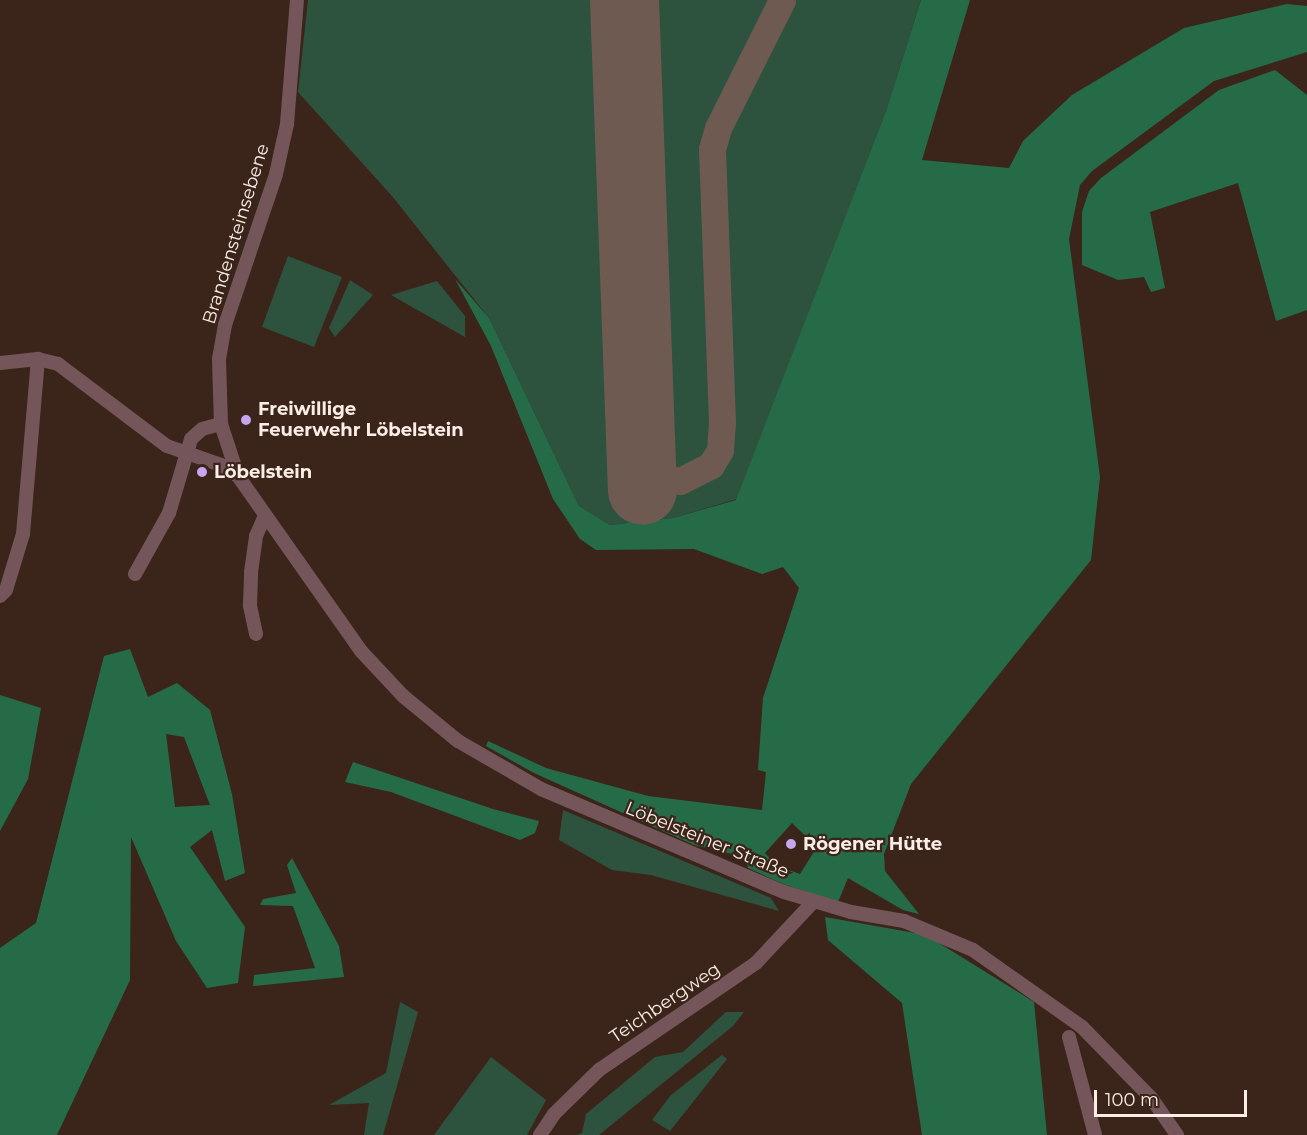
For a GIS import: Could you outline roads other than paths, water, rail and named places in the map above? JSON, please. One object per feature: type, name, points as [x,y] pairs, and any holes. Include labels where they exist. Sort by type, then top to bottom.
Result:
[{"type":"street","name":"Brandensteinsebene","points":[[238,476],[221,424],[219,359],[225,325],[276,174],[287,124],[297,0]]},
{"type":"street","points":[[0,596],[6,590],[23,534],[38,359]]},
{"type":"street","name":"Löbelsteiner Straße","points":[[0,363],[38,359],[71,372],[148,433],[188,453],[221,465],[238,476],[361,651],[403,696],[458,741],[542,789],[813,902],[933,931],[1003,969],[1054,1005],[1109,1053],[1152,1099],[1177,1135]]},
{"type":"street","points":[[135,574],[169,513],[188,453],[190,439],[198,431],[221,424]]},
{"type":"street","points":[[255,634],[250,605],[251,572],[256,536],[265,516]]},
{"type":"street","name":"Teichbergweg","points":[[540,1135],[554,1114],[599,1070],[756,963],[813,902]]},
{"type":"street","points":[[1069,1037],[1095,1135]]},
{"type":"place","name":"Freiwillige Feuerwehr Löbelstein","points":[[246,420]]},
{"type":"place","name":"Löbelstein","points":[[202,472]]},
{"type":"place","name":"Rögener Hütte","points":[[791,844]]}]
